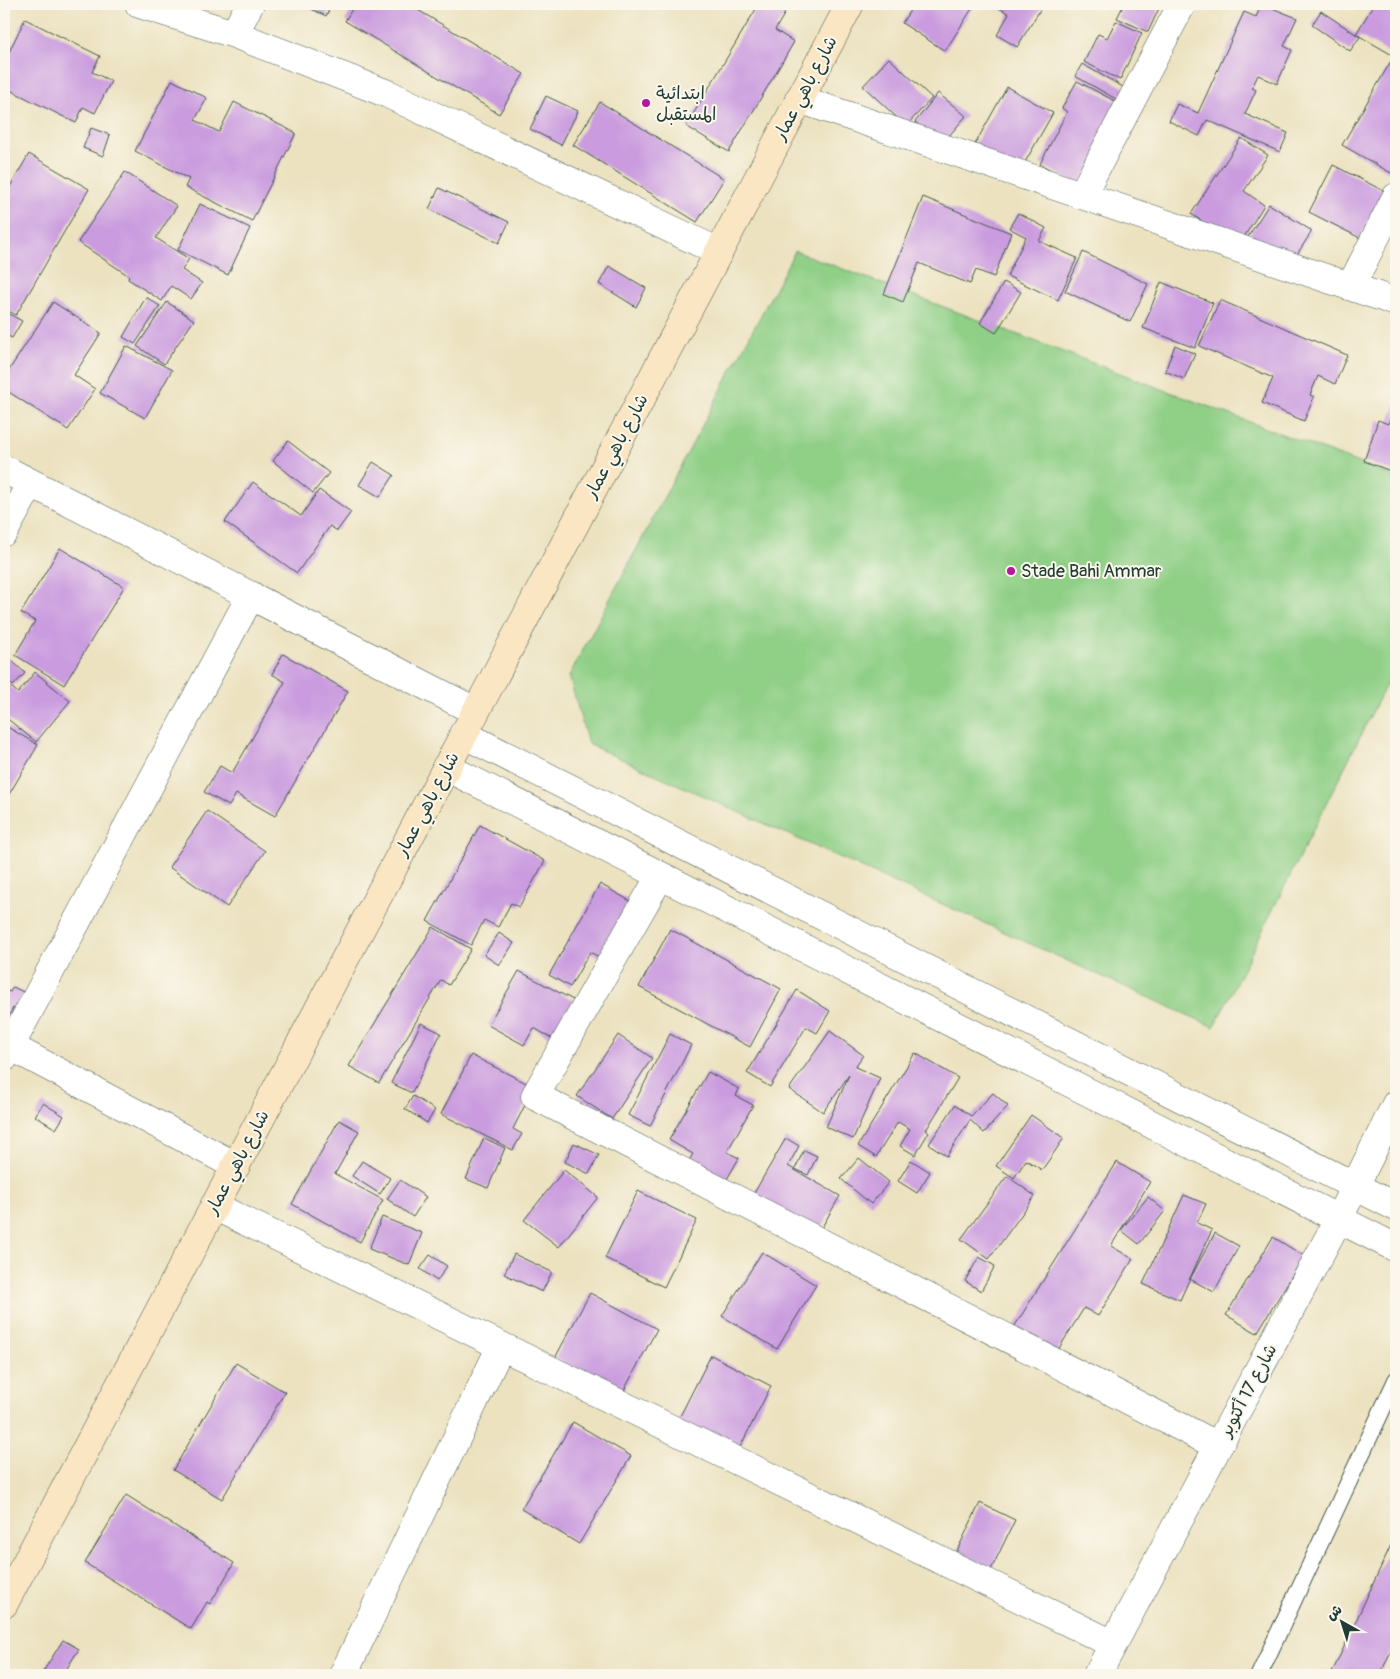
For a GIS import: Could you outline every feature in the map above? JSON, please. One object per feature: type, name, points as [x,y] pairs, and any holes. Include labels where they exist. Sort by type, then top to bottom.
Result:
[{"type":"main road","name":"شارع باهي عمار","points":[[4,1603],[850,4]]},
{"type":"street","points":[[139,4],[234,34],[388,94],[719,252]]},
{"type":"street","points":[[234,34],[250,4]]},
{"type":"street","points":[[1082,195],[1182,4]]},
{"type":"street","points":[[799,99],[1396,302]]},
{"type":"street","points":[[1351,286],[1396,197]]},
{"type":"street","points":[[4,469],[251,595],[469,723],[1396,1207]]},
{"type":"street","points":[[4,532],[31,483]]},
{"type":"street","points":[[236,1166],[6,1050],[251,595]]},
{"type":"street","points":[[446,767],[1396,1248]]},
{"type":"street","points":[[660,876],[535,1096],[1218,1446]]},
{"type":"street","name":"شارع 17 أكتوبر","points":[[1097,1675],[1338,1220],[1396,1104]]},
{"type":"street","points":[[214,1206],[1113,1644]]},
{"type":"street","points":[[343,1675],[501,1346]]},
{"type":"lane","points":[[1259,1675],[1396,1380]]},
{"type":"green space","name":"Stade Bahi Ammar","points":[[795,251],[1396,477],[1396,665],[1214,1027],[588,744],[569,676]]},
{"type":"building","points":[[301,4],[332,4],[326,16]]},
{"type":"building","points":[[355,4],[408,4],[524,74],[499,114],[345,21]]},
{"type":"building","points":[[759,4],[769,4],[785,13],[775,30],[794,42],[729,152],[686,126]]},
{"type":"building","points":[[914,4],[975,4],[945,51],[902,23]]},
{"type":"building","points":[[993,4],[1043,5],[1017,47],[997,35],[1009,14]]},
{"type":"building","points":[[1124,4],[1161,4],[1148,32],[1117,18]]},
{"type":"building","points":[[1262,4],[1297,18],[1284,46],[1292,50],[1277,84],[1258,75],[1252,88],[1256,90],[1245,114],[1288,133],[1280,152],[1207,120],[1199,136],[1169,121],[1177,104],[1198,113],[1244,12],[1256,17]]},
{"type":"building","points":[[1374,4],[1382,6],[1383,4],[1396,4],[1396,164],[1391,173],[1342,145],[1394,56],[1356,34]]},
{"type":"building","points":[[1321,11],[1360,37],[1350,51],[1312,25]]},
{"type":"building","points":[[25,19],[100,56],[92,72],[111,81],[95,113],[83,107],[76,123],[4,87],[4,62]]},
{"type":"building","points":[[1116,21],[1142,33],[1120,80],[1084,62],[1098,34],[1107,38]]},
{"type":"building","points":[[889,58],[932,98],[906,126],[863,86]]},
{"type":"building","points":[[1082,64],[1132,92],[1125,104],[1075,76]]},
{"type":"building","points":[[172,80],[207,98],[195,120],[219,132],[234,102],[296,133],[252,221],[185,187],[189,179],[135,151]]},
{"type":"building","points":[[1077,81],[1132,110],[1078,185],[1040,164],[1067,112],[1062,108]]},
{"type":"building","points":[[1007,87],[1053,113],[1016,178],[970,153]]},
{"type":"building","points":[[938,93],[966,116],[942,144],[915,122]]},
{"type":"building","points":[[546,96],[578,111],[561,145],[530,129]]},
{"type":"building","points":[[600,102],[724,179],[697,222],[573,145]]},
{"type":"building","points":[[91,128],[110,135],[103,156],[83,148]]},
{"type":"building","points":[[1241,138],[1268,155],[1244,191],[1264,205],[1239,245],[1191,214]]},
{"type":"building","points":[[29,154],[89,189],[16,315],[4,309],[4,197]]},
{"type":"building","points":[[1333,165],[1384,191],[1360,238],[1309,212]]},
{"type":"building","points":[[125,172],[177,206],[156,238],[189,259],[182,270],[202,283],[191,299],[171,286],[162,301],[128,279],[129,276],[78,242]]},
{"type":"building","points":[[439,188],[509,222],[499,243],[429,209]]},
{"type":"building","points":[[923,197],[1011,233],[994,277],[976,270],[970,284],[919,263],[903,302],[884,294]]},
{"type":"building","points":[[200,204],[250,228],[228,275],[178,250]]},
{"type":"building","points":[[1269,204],[1312,231],[1287,270],[1244,243]]},
{"type":"building","points":[[1018,213],[1046,228],[1039,241],[1077,258],[1058,300],[1007,276],[1026,237],[1009,228]]},
{"type":"building","points":[[1083,252],[1148,284],[1130,322],[1065,291]]},
{"type":"building","points":[[609,266],[646,288],[636,307],[599,284]]},
{"type":"building","points":[[1004,282],[1021,292],[996,333],[980,323]]},
{"type":"building","points":[[1161,282],[1213,303],[1195,348],[1143,328]]},
{"type":"building","points":[[146,297],[160,306],[135,344],[123,337]]},
{"type":"building","points":[[1220,300],[1347,355],[1335,384],[1318,376],[1310,395],[1314,397],[1304,421],[1262,403],[1273,378],[1199,346]]},
{"type":"building","points":[[53,302],[101,333],[74,375],[95,389],[68,430],[4,389],[4,378]]},
{"type":"building","points":[[167,302],[194,320],[164,364],[137,346]]},
{"type":"building","points":[[4,311],[22,321],[12,338],[4,334]]},
{"type":"building","points":[[1175,345],[1195,354],[1184,379],[1165,371]]},
{"type":"building","points":[[126,346],[172,370],[145,418],[100,393]]},
{"type":"building","points":[[1396,403],[1396,473],[1364,461],[1378,420],[1388,424]]},
{"type":"building","points":[[288,441],[329,473],[313,493],[273,461]]},
{"type":"building","points":[[373,462],[394,475],[380,497],[359,485]]},
{"type":"building","points":[[253,482],[301,516],[319,490],[351,512],[337,531],[330,526],[297,573],[225,522]]},
{"type":"building","points":[[60,548],[124,587],[64,685],[15,655],[35,621],[21,613]]},
{"type":"building","points":[[283,654],[348,691],[275,816],[236,794],[229,806],[204,792],[220,766],[232,773],[285,682],[272,674]]},
{"type":"building","points":[[9,658],[25,673],[13,686],[4,677],[4,663]]},
{"type":"building","points":[[35,672],[70,701],[36,742],[4,716],[4,681],[18,693]]},
{"type":"building","points":[[4,725],[38,745],[4,803]]},
{"type":"building","points":[[207,811],[265,851],[227,907],[169,867]]},
{"type":"building","points":[[480,825],[545,861],[519,907],[511,903],[498,927],[484,920],[471,945],[427,921]]},
{"type":"building","points":[[600,884],[641,907],[610,963],[590,952],[570,987],[549,975]]},
{"type":"building","points":[[433,927],[471,949],[449,985],[441,980],[379,1083],[349,1066]]},
{"type":"building","points":[[670,929],[781,989],[750,1047],[639,987]]},
{"type":"building","points":[[499,933],[514,943],[499,965],[484,955]]},
{"type":"building","points":[[519,971],[588,1008],[553,1039],[534,1028],[524,1045],[488,1025]]},
{"type":"building","points":[[13,987],[38,999],[26,1015],[13,1008],[4,1026],[4,989],[10,992]]},
{"type":"building","points":[[797,990],[830,1011],[817,1033],[806,1027],[770,1087],[747,1073]]},
{"type":"building","points":[[421,1023],[441,1033],[412,1093],[391,1083]]},
{"type":"building","points":[[830,1031],[863,1055],[855,1067],[880,1078],[853,1139],[826,1127],[849,1075],[823,1112],[789,1089]]},
{"type":"building","points":[[670,1034],[691,1045],[650,1126],[628,1115]]},
{"type":"building","points":[[618,1035],[652,1058],[612,1119],[577,1096]]},
{"type":"building","points":[[915,1053],[958,1078],[926,1130],[929,1132],[915,1155],[900,1146],[910,1129],[898,1122],[876,1157],[858,1146]]},
{"type":"building","points":[[471,1055],[534,1087],[513,1129],[522,1134],[513,1150],[441,1114]]},
{"type":"building","points":[[708,1072],[739,1089],[736,1096],[753,1105],[727,1152],[739,1158],[722,1188],[685,1167],[693,1154],[669,1140]]},
{"type":"building","points":[[993,1093],[1008,1106],[984,1133],[970,1120],[947,1156],[929,1144],[955,1105],[971,1116]]},
{"type":"building","points":[[413,1096],[435,1110],[427,1123],[405,1109]]},
{"type":"building","points":[[43,1103],[64,1116],[56,1129],[35,1116]]},
{"type":"building","points":[[1031,1115],[1064,1138],[1042,1170],[1026,1160],[1014,1178],[996,1166]]},
{"type":"building","points":[[339,1120],[359,1131],[335,1174],[383,1200],[360,1242],[292,1204]]},
{"type":"building","points":[[484,1138],[505,1148],[488,1188],[466,1179]]},
{"type":"building","points":[[786,1138],[799,1146],[788,1166],[840,1196],[815,1239],[750,1200]]},
{"type":"building","points":[[574,1143],[599,1155],[589,1174],[565,1162]]},
{"type":"building","points":[[804,1150],[817,1156],[808,1175],[795,1169]]},
{"type":"building","points":[[859,1158],[889,1182],[871,1204],[841,1179]]},
{"type":"building","points":[[911,1160],[930,1172],[917,1193],[898,1181]]},
{"type":"building","points":[[362,1161],[390,1178],[380,1194],[352,1176]]},
{"type":"building","points":[[1117,1162],[1150,1182],[1111,1246],[1133,1259],[1098,1316],[1084,1308],[1048,1366],[1006,1340]]},
{"type":"building","points":[[564,1170],[598,1197],[559,1247],[524,1220]]},
{"type":"building","points":[[1007,1176],[1035,1196],[989,1259],[961,1239]]},
{"type":"building","points":[[400,1180],[426,1197],[413,1217],[387,1199]]},
{"type":"building","points":[[638,1191],[697,1220],[664,1287],[605,1258]]},
{"type":"building","points":[[1184,1195],[1206,1204],[1197,1223],[1212,1230],[1180,1300],[1143,1284]]},
{"type":"building","points":[[1148,1197],[1165,1211],[1139,1244],[1121,1230]]},
{"type":"building","points":[[382,1217],[422,1233],[409,1265],[369,1249]]},
{"type":"building","points":[[1215,1233],[1239,1246],[1214,1292],[1190,1279]]},
{"type":"building","points":[[1273,1237],[1304,1256],[1257,1333],[1226,1315]]},
{"type":"building","points":[[762,1252],[816,1285],[777,1349],[722,1316]]},
{"type":"building","points":[[514,1254],[552,1272],[542,1292],[504,1274]]},
{"type":"building","points":[[430,1255],[447,1266],[437,1281],[420,1269]]},
{"type":"building","points":[[979,1257],[995,1266],[981,1291],[965,1281]]},
{"type":"building","points":[[590,1293],[657,1329],[622,1394],[555,1358]]},
{"type":"building","points":[[711,1355],[771,1386],[736,1455],[676,1424]]},
{"type":"building","points":[[236,1363],[285,1392],[222,1499],[173,1470]]},
{"type":"building","points":[[573,1422],[631,1456],[579,1544],[521,1509]]},
{"type":"building","points":[[126,1495],[234,1563],[210,1604],[207,1602],[191,1629],[85,1563]]},
{"type":"building","points":[[980,1503],[1015,1520],[989,1574],[954,1557]]},
{"type":"building","points":[[1396,1534],[1396,1640],[1380,1675],[1331,1675]]},
{"type":"building","points":[[63,1640],[79,1649],[64,1673],[67,1675],[41,1675]]},
{"type":"place","name":"ابتدائية المستقبل","points":[[646,103]]},
{"type":"place","name":"Stade Bahi Ammar","points":[[1011,571]]}]
